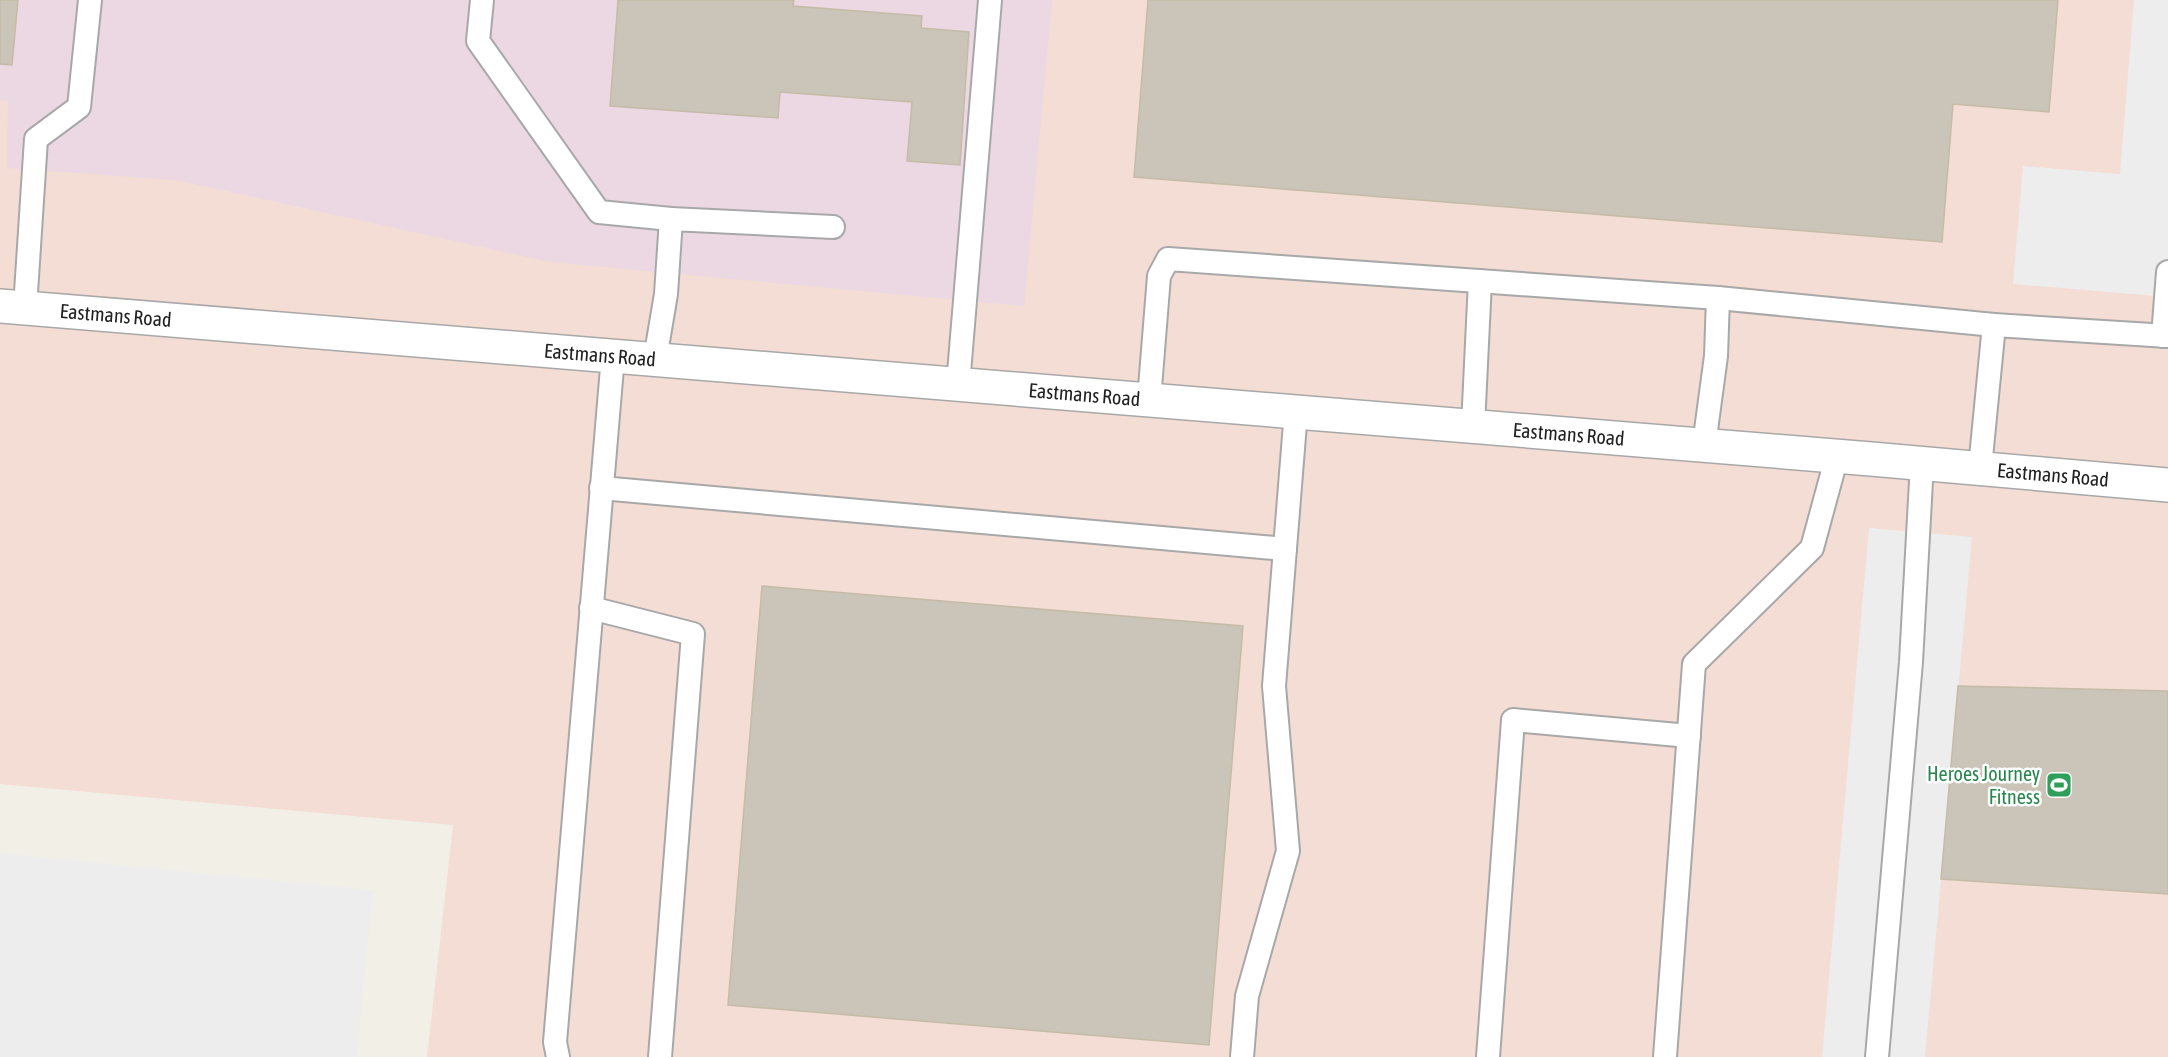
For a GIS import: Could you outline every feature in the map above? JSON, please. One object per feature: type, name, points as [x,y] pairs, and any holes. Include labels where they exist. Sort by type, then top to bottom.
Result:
[{"type":"street","name":"Eastmans Road","points":[[13,307],[1296,411],[2168,485]]},
{"type":"lane","points":[[13,307],[36,139],[79,107],[90,0]]},
{"type":"lane","points":[[482,0],[478,41],[599,212],[671,219],[833,227]]},
{"type":"lane","points":[[958,385],[990,0]]},
{"type":"lane","points":[[655,359],[666,294],[671,219]]},
{"type":"lane","points":[[1149,400],[1159,276],[1168,259],[1718,298],[1994,325],[2166,336],[2168,272]]},
{"type":"lane","points":[[1473,426],[1480,281]]},
{"type":"lane","points":[[1704,445],[1716,356],[1718,298]]},
{"type":"lane","points":[[1980,468],[1994,325]]},
{"type":"lane","points":[[558,1057],[555,1042],[613,356]]},
{"type":"lane","points":[[1242,1057],[1247,996],[1288,851],[1274,686],[1296,411]]},
{"type":"lane","points":[[1665,1057],[1694,664],[1812,548],[1837,456]]},
{"type":"lane","points":[[1877,1057],[1911,662],[1922,463]]},
{"type":"lane","points":[[601,488],[1285,549]]},
{"type":"lane","points":[[591,608],[693,634],[660,1057]]},
{"type":"lane","points":[[1488,1057],[1513,720],[1689,736]]},
{"type":"shaded area","points":[[0,0],[2168,0],[2168,1057],[427,1057],[453,825],[0,784]]},
{"type":"shaded area","points":[[0,0],[1052,0],[1024,306],[550,262],[176,180],[7,168],[8,101],[0,100]]},
{"type":"shaded area","points":[[2134,0],[2168,0],[2168,297],[2013,284],[2023,166],[2120,174]]},
{"type":"shaded area","points":[[1869,528],[1972,537],[1925,1057],[1822,1057]]},
{"type":"shaded area","points":[[0,853],[373,890],[357,1057],[0,1057]]},
{"type":"building","points":[[0,0],[18,0],[12,65],[0,64]]},
{"type":"building","points":[[618,0],[794,0],[793,6],[922,16],[921,28],[969,32],[960,165],[907,161],[912,102],[780,92],[778,118],[610,106]]},
{"type":"building","points":[[1148,0],[2058,0],[2049,112],[1953,104],[1942,242],[1134,177]]},
{"type":"building","points":[[762,586],[1243,626],[1209,1045],[728,1005]]},
{"type":"building","name":"Heroes Journey Fitness","points":[[1958,686],[2168,691],[2168,894],[1941,879]]},
{"type":"place","name":"Heroes Journey Fitness","points":[[2059,785]]}]
